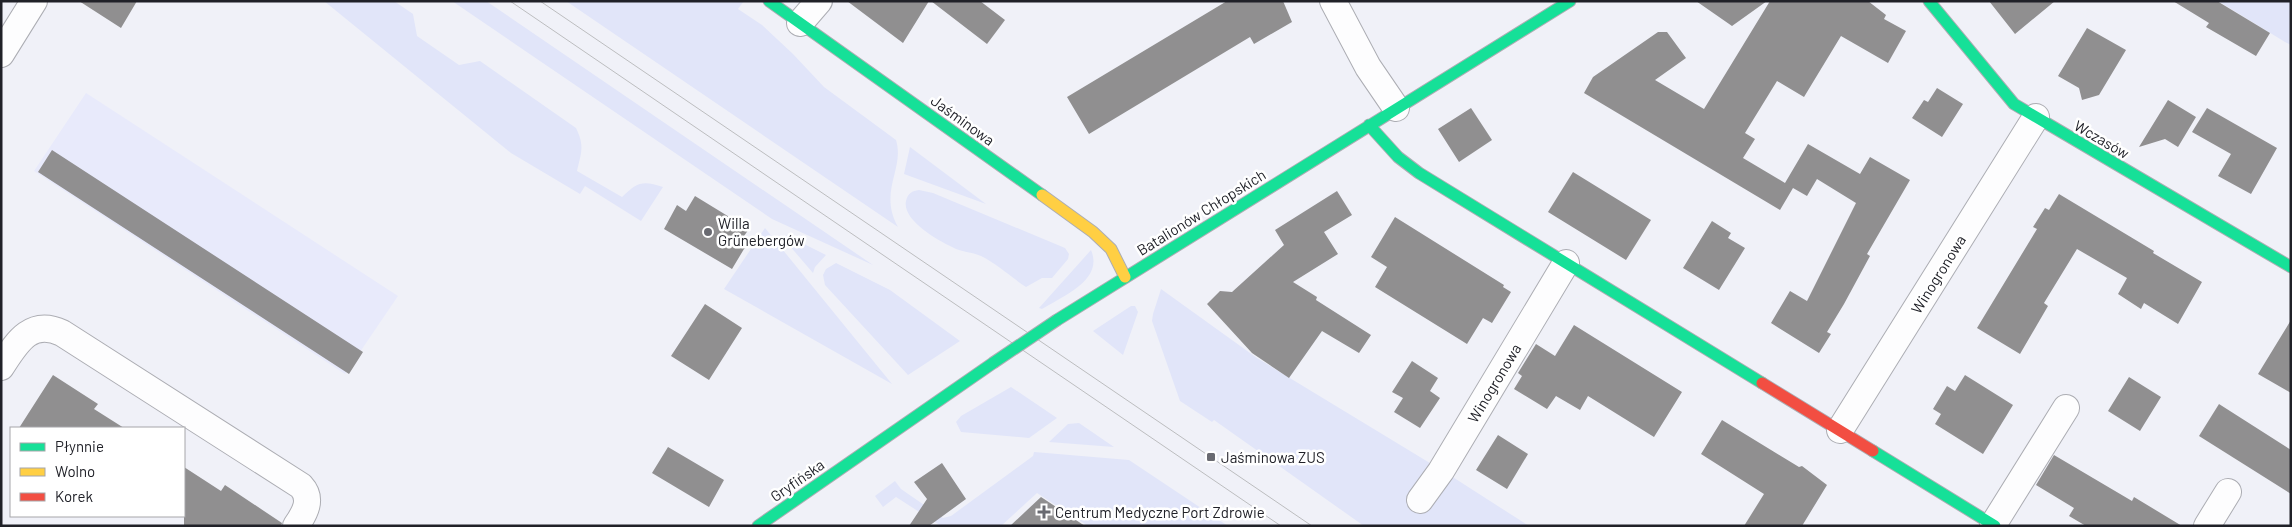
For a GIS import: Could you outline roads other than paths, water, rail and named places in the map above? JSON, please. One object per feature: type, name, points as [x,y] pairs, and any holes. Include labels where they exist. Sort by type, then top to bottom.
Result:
[{"type":"street","points":[[1,54],[34,1]]},
{"type":"street","name":"Jaśminowa","points":[[769,1],[1101,239],[1111,249],[1125,277]]},
{"type":"street","points":[[800,23],[819,1]]},
{"type":"street","points":[[1333,1],[1368,67],[1396,108]]},
{"type":"street","name":"Batalionów Chłopskich","points":[[854,458],[993,362],[1125,277],[1570,1]]},
{"type":"street","name":"Wczasów","points":[[1929,1],[2014,104],[2291,267]]},
{"type":"street","name":"Winogronowa","points":[[1840,430],[2036,117]]},
{"type":"street","points":[[1370,125],[1401,162],[1994,525],[2066,408]]},
{"type":"street","name":"Winogronowa","points":[[1420,500],[1441,471],[1566,263]]},
{"type":"street","points":[[1,367],[20,338],[33,330],[51,328],[62,333],[301,486],[307,492],[308,503],[296,526]]},
{"type":"street","name":"Gryfińska","points":[[758,526],[854,458]]},
{"type":"street","points":[[2207,526],[2228,492]]},
{"type":"tram line","points":[[510,1],[1281,526]]},
{"type":"tram line","points":[[540,1],[1312,526]]},
{"type":"place","name":"Willa Grünebergów","points":[[708,232]]},
{"type":"place","name":"Jaśminowa ZUS","points":[[1211,457]]},
{"type":"place","name":"Centrum Medyczne Port Zdrowie","points":[[1044,512]]}]
